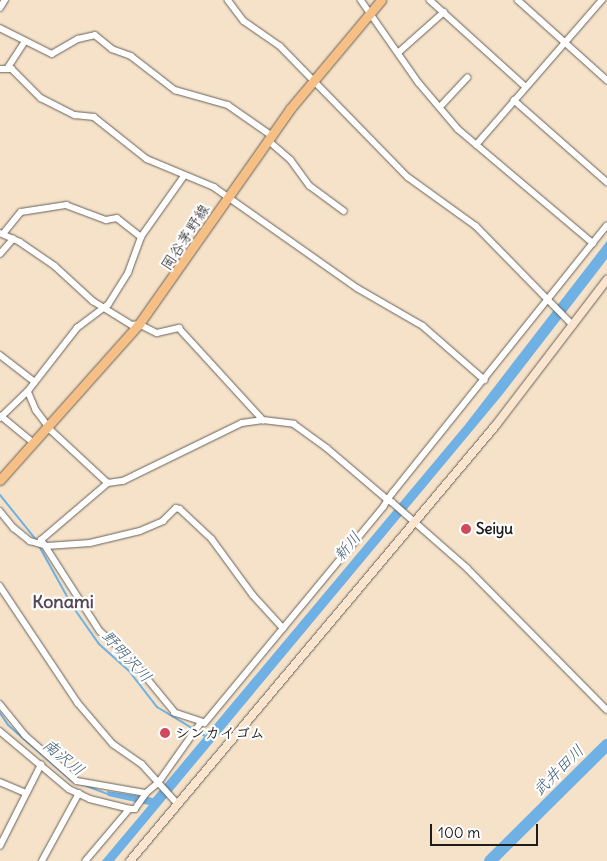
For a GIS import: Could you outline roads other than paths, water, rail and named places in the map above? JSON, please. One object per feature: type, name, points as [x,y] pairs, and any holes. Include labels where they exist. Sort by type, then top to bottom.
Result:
[{"type":"main road","name":"岡谷茅野線","points":[[0,480],[139,324],[269,138],[381,0]]},
{"type":"street","points":[[0,8],[5,0]]},
{"type":"street","points":[[228,0],[244,21],[280,46],[313,82],[408,177],[465,217],[570,322]]},
{"type":"street","points":[[361,0],[400,52],[419,84],[458,129],[593,243]]},
{"type":"street","points":[[430,0],[525,86]]},
{"type":"street","points":[[518,0],[607,80]]},
{"type":"street","points":[[476,145],[525,86],[602,0]]},
{"type":"street","points":[[400,52],[444,12]]},
{"type":"street","points":[[0,28],[52,54],[78,39],[95,35],[112,49],[130,56],[175,90],[228,105],[269,138],[291,160],[310,186],[344,211]]},
{"type":"street","points":[[7,69],[25,41]]},
{"type":"street","points":[[0,69],[12,69],[41,98],[75,115],[94,117],[147,159],[214,187],[357,288],[423,326],[485,380]]},
{"type":"street","points":[[440,107],[466,78]]},
{"type":"street","points":[[514,100],[607,182]]},
{"type":"street","points":[[34,443],[1,417],[28,391],[77,328],[108,305],[128,273],[140,236],[184,176]]},
{"type":"street","points":[[140,236],[117,218],[106,220],[66,205],[21,212],[1,234],[13,238],[55,266],[103,307],[132,325],[139,324],[157,333],[179,328],[263,420]]},
{"type":"street","points":[[607,226],[550,302],[485,380],[390,501],[205,724],[200,724],[175,713],[130,657],[100,632],[47,546],[41,540],[108,483],[123,481],[242,423],[263,420],[285,421],[305,429],[390,501],[467,568],[607,710]]},
{"type":"street","points":[[0,254],[13,238]]},
{"type":"street","points":[[130,861],[175,802],[335,614],[570,322],[607,280]]},
{"type":"street","points":[[0,355],[35,382]]},
{"type":"street","points":[[28,391],[36,410],[49,426],[108,483]]},
{"type":"street","points":[[0,510],[14,528],[30,541],[47,546],[90,543],[140,530],[163,521],[176,508],[180,509],[212,540],[253,595],[283,628]]},
{"type":"street","points":[[0,586],[78,703],[113,744],[142,764],[158,785],[175,802]]},
{"type":"street","points":[[0,704],[25,735],[77,781],[146,793]]},
{"type":"street","points":[[0,731],[79,793],[135,809],[146,793],[158,785],[200,724]]},
{"type":"street","points":[[0,846],[41,765]]},
{"type":"street","points":[[0,782],[26,793]]},
{"type":"street","points":[[42,861],[79,793]]},
{"type":"street","points":[[86,861],[130,809]]},
{"type":"water","points":[[607,241],[607,259],[502,395],[114,861],[102,861],[149,805],[108,796],[107,791],[153,798],[465,425]]},
{"type":"waterway","name":"野明沢川","points":[[0,495],[37,541]]},
{"type":"waterway","name":"野明沢川","points":[[39,546],[73,607],[99,644],[129,671],[157,707],[205,736]]},
{"type":"waterway","name":"南沢川","points":[[0,713],[8,725],[71,780],[108,794]]},
{"type":"waterway","name":"武井田川","points":[[490,861],[607,745]]},
{"type":"place","name":"Seiyu","points":[[466,529]]},
{"type":"place","name":"シンカイゴム","points":[[165,733]]},
{"type":"district","name":"Konami","points":[[63,602]]},
{"type":"water label","name":"新川","points":[[347,546]]}]
